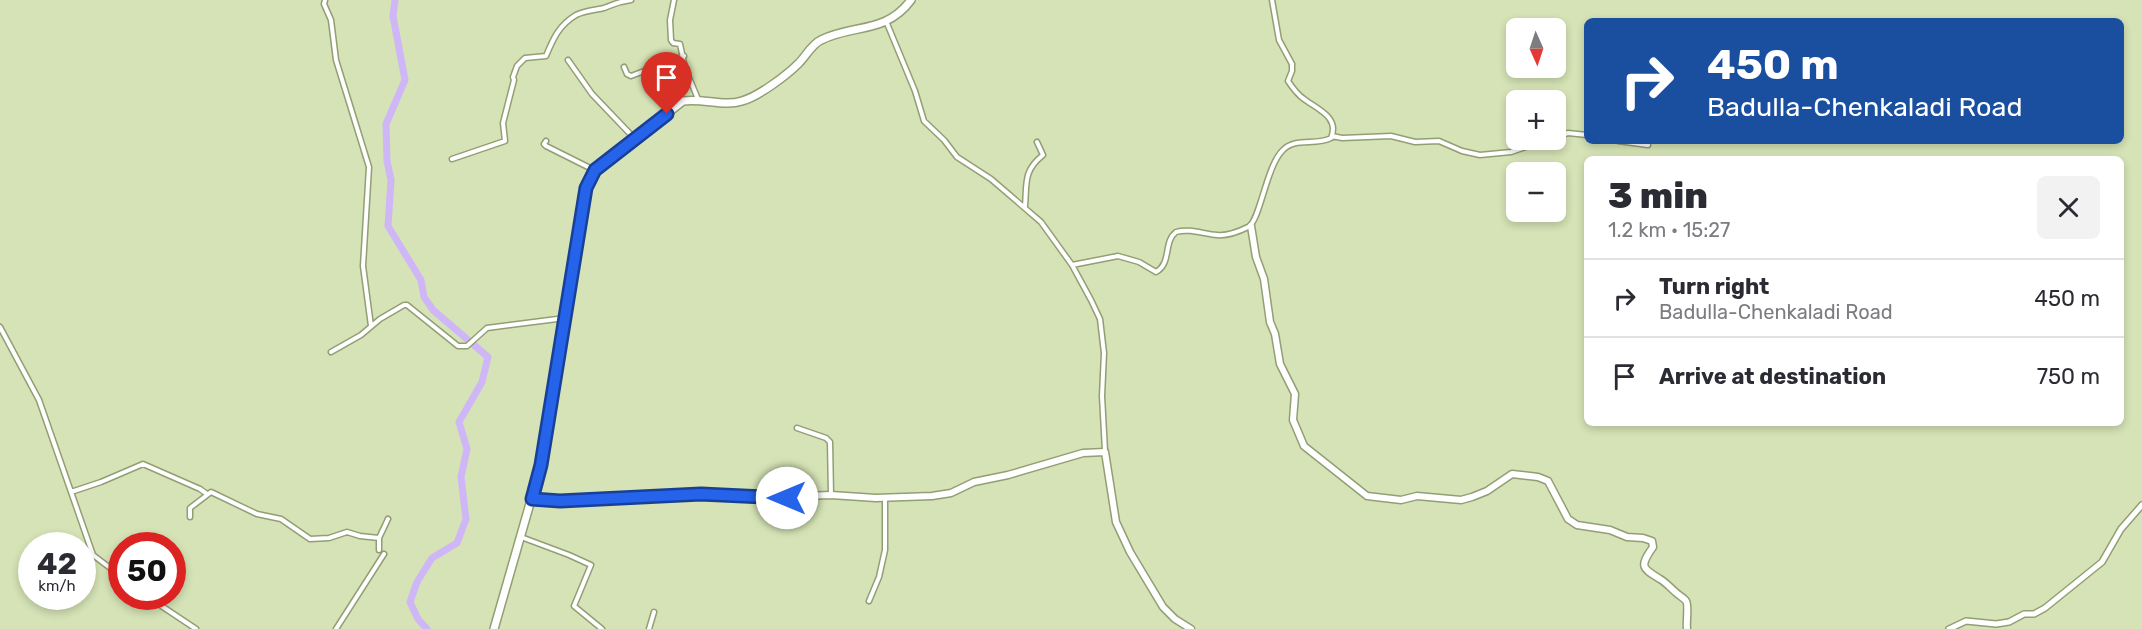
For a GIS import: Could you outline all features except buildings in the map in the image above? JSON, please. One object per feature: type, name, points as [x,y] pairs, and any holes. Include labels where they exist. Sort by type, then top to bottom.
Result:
[{"type":"highway","points":[[494,629],[541,465],[586,188],[595,170],[683,101],[698,99],[729,104],[743,101],[768,87],[798,64],[818,41],[886,21],[903,10],[911,0]]},
{"type":"main road","points":[[1251,226],[1256,257],[1264,279],[1270,322],[1275,334],[1280,364],[1295,394],[1293,420],[1304,446],[1367,496],[1401,500],[1417,496],[1461,500],[1487,491],[1517,473],[1538,477],[1548,482],[1568,519],[1578,525],[1610,530],[1627,537],[1643,537],[1652,541],[1653,547],[1644,559],[1644,566],[1647,572],[1663,580],[1686,600],[1687,629]]},
{"type":"main road","points":[[532,499],[560,501],[701,494],[750,498],[831,495],[885,498],[932,496],[951,493],[974,482],[1008,475],[1083,453],[1105,452],[1116,522],[1130,552],[1163,607],[1175,619],[1191,629]]},
{"type":"street","points":[[325,0],[324,4],[331,20],[332,40],[338,66],[369,167],[363,266],[371,326]]},
{"type":"street","points":[[452,159],[505,141],[503,123],[513,77],[525,58],[546,56],[556,33],[577,15],[605,8],[615,2],[631,0]]},
{"type":"street","points":[[674,0],[670,20],[671,40],[673,43],[680,44],[698,99]]},
{"type":"street","points":[[1072,265],[1118,256],[1139,262],[1156,272],[1166,262],[1172,234],[1176,232],[1192,231],[1219,236],[1232,234],[1251,226],[1272,166],[1282,150],[1294,143],[1319,142],[1332,136],[1334,132],[1331,119],[1322,109],[1303,99],[1288,81],[1292,64],[1279,40],[1272,0]]},
{"type":"street","points":[[886,21],[915,91],[924,121],[944,140],[957,157],[991,179],[1041,222],[1072,265],[1096,309],[1102,328],[1104,353],[1102,396],[1105,452]]},
{"type":"street","points":[[624,67],[627,75],[631,76],[684,56]]},
{"type":"street","points":[[568,60],[592,94],[635,139]]},
{"type":"street","points":[[1566,134],[1584,135]]},
{"type":"street","points":[[1332,136],[1342,138],[1391,136],[1415,141],[1439,141],[1462,151],[1480,155],[1517,150]]},
{"type":"street","points":[[546,141],[545,146],[595,170]]},
{"type":"street","points":[[1024,207],[1027,172],[1042,155],[1037,142]]},
{"type":"street","points":[[331,352],[407,305],[458,345],[467,346],[487,328],[566,318]]},
{"type":"street","points":[[0,327],[39,400],[93,555],[108,566]]},
{"type":"street","points":[[797,428],[826,438],[830,442],[831,495]]},
{"type":"street","points":[[71,492],[143,464],[207,494]]},
{"type":"street","points":[[190,517],[190,508],[211,492],[257,514],[282,519],[310,539],[329,538],[347,532],[379,538]]},
{"type":"street","points":[[869,601],[879,577],[885,550],[885,498]]},
{"type":"street","points":[[1949,629],[1966,621],[1996,624],[2009,622],[2024,614],[2034,614],[2045,608],[2102,562],[2121,529],[2142,505]]},
{"type":"street","points":[[379,550],[379,538],[388,519]]},
{"type":"street","points":[[521,537],[591,566],[574,606],[602,629]]},
{"type":"street","points":[[336,629],[384,554]]},
{"type":"street","points":[[168,610],[196,629]]},
{"type":"street","points":[[649,629],[654,612]]},
{"type":"waterway","points":[[395,0],[393,16],[405,80],[386,124],[387,161],[391,180],[388,226],[421,280],[424,297],[433,310],[488,357],[482,382],[459,422],[467,449],[461,477],[466,519],[457,543],[432,558],[417,582],[410,602],[418,619],[427,629]]},
{"type":"route","points":[[667,114],[595,170],[586,188],[541,465],[532,499],[560,501],[701,494],[787,498]]}]
